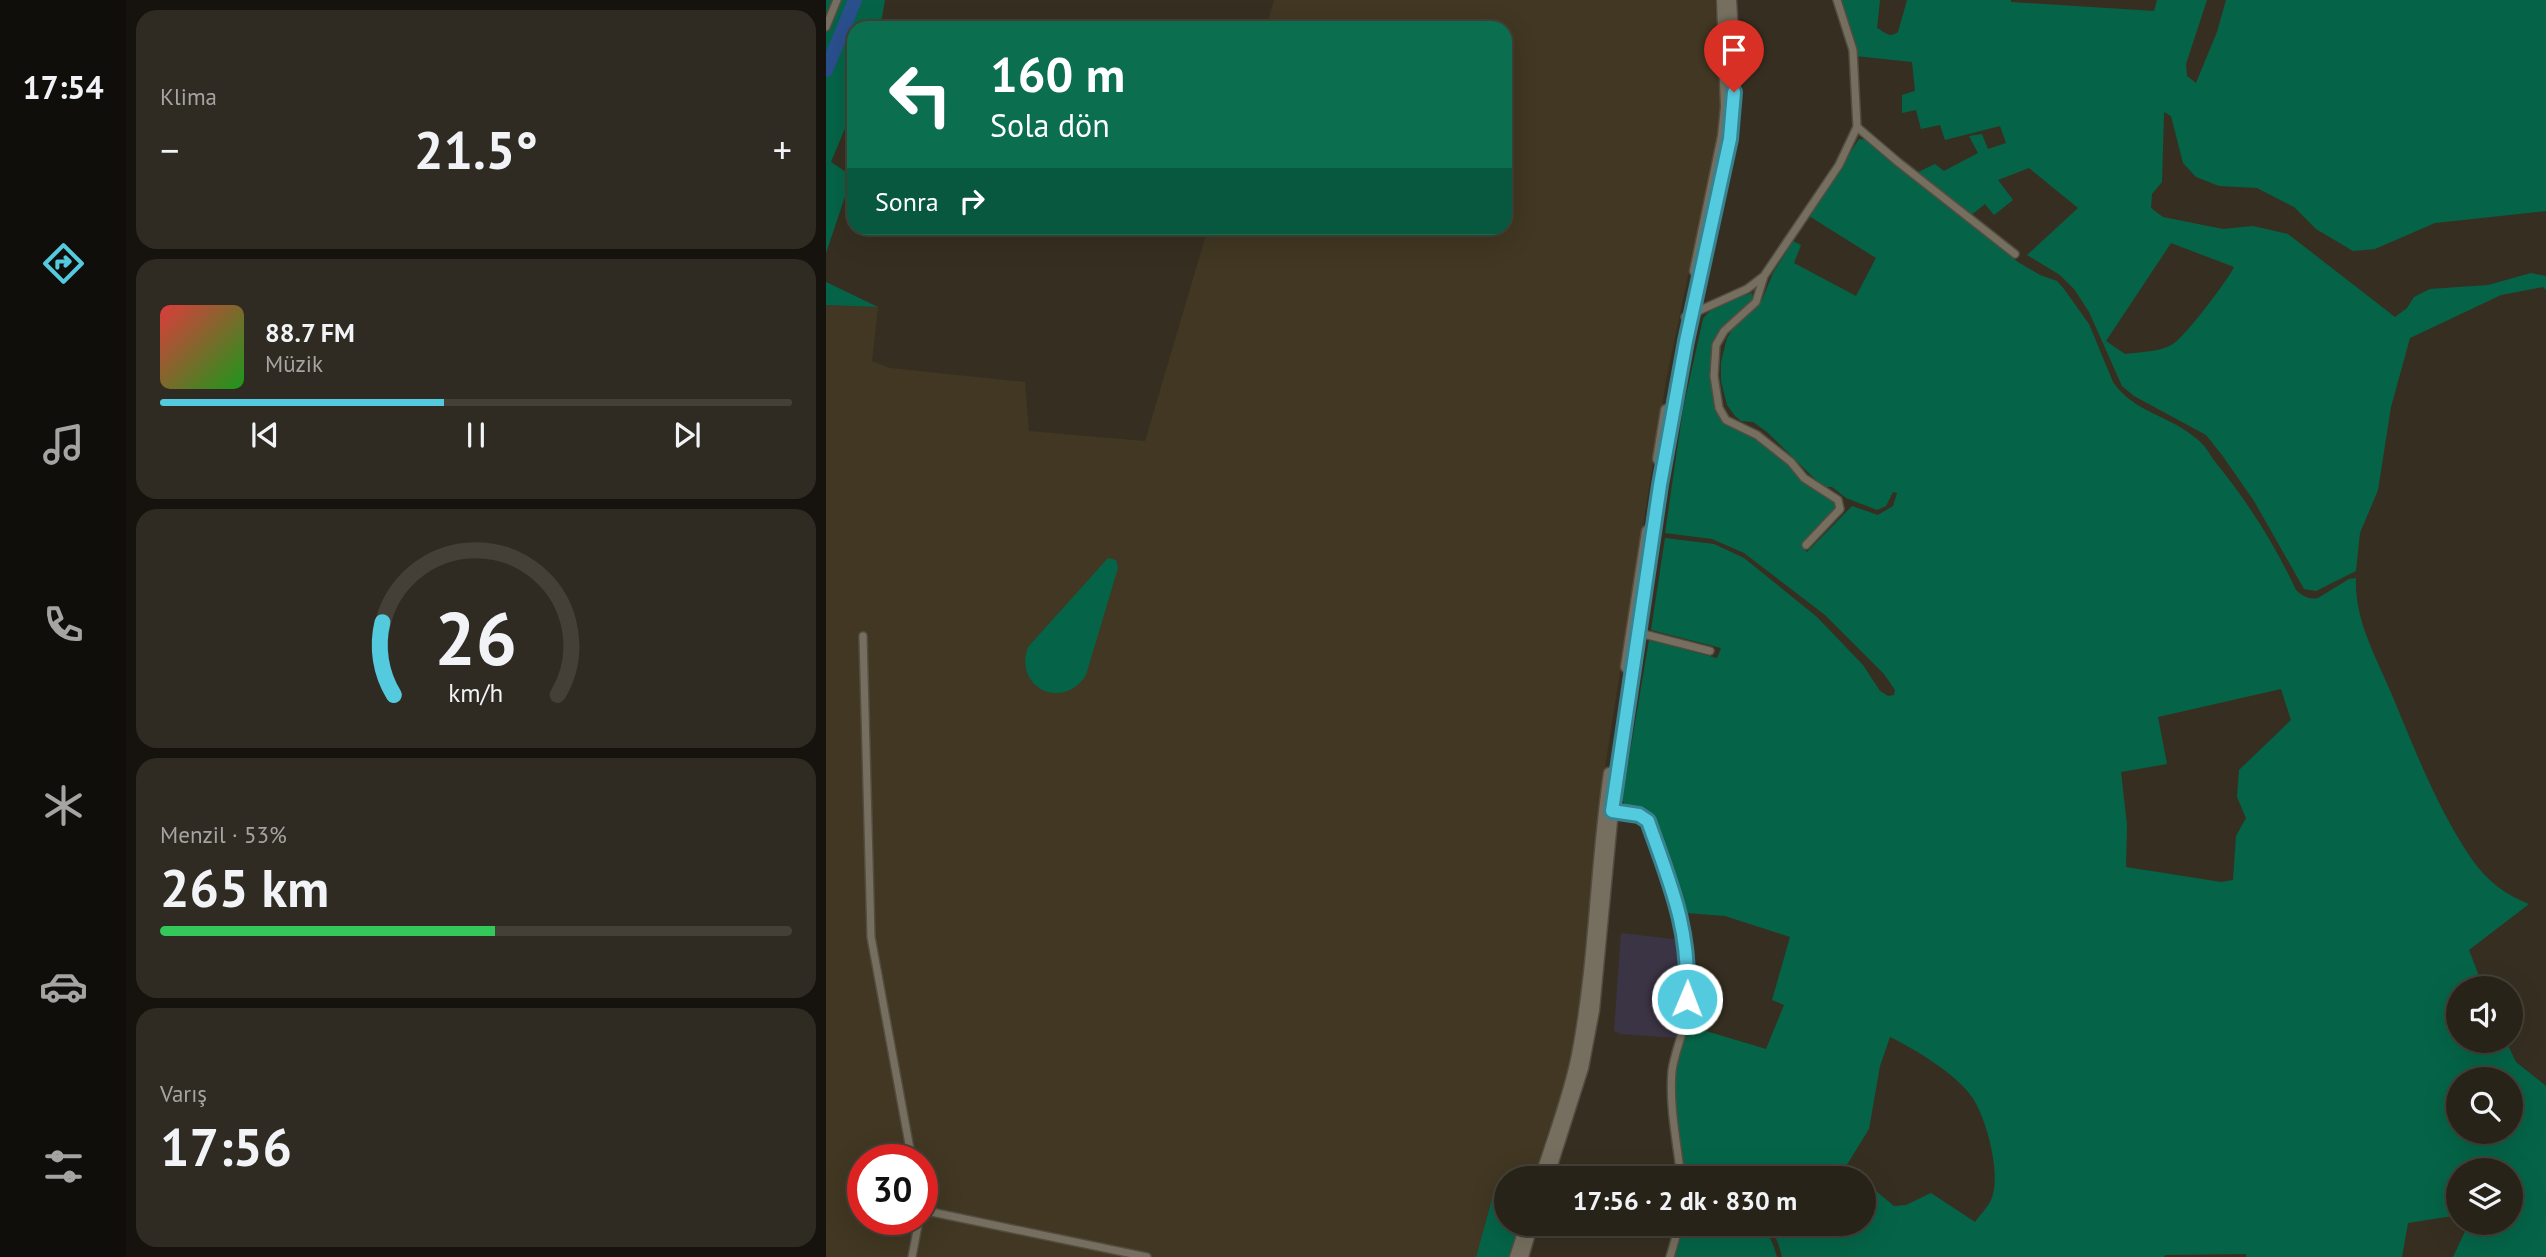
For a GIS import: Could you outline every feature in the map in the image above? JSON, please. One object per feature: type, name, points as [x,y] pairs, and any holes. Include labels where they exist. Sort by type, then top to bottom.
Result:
[{"type":"main road","points":[[1544,1166],[1577,1056],[1589,978],[1608,811],[1635,632],[1725,117],[1726,66],[1722,0]]},
{"type":"main road","points":[[1689,315],[1730,139],[1735,70],[1731,0]]},
{"type":"main road","points":[[1552,1166],[1575,1097],[1590,1039],[1599,977],[1608,811]]},
{"type":"main road","points":[[1515,1257],[1521,1236]]},
{"type":"main road","points":[[1523,1257],[1529,1236]]},
{"type":"street","points":[[826,27],[837,0]]},
{"type":"street","points":[[1806,545],[1840,509],[1838,500],[1804,478],[1791,461],[1757,435],[1726,420],[1719,408],[1714,376],[1716,345],[1724,331],[1756,302],[1764,276],[1839,164],[1857,127],[1853,50],[1837,0]]},
{"type":"street","points":[[1857,127],[2015,254]]},
{"type":"street","points":[[1689,315],[1747,289],[1764,276]]},
{"type":"street","points":[[1635,632],[1710,651]]},
{"type":"street","points":[[863,636],[871,937],[909,1144]]},
{"type":"street","points":[[1608,811],[1639,815],[1648,821],[1681,914],[1688,957],[1687,999],[1672,1071],[1673,1118],[1679,1166]]},
{"type":"street","points":[[938,1213],[1147,1257]]},
{"type":"street","points":[[912,1257],[916,1235]]},
{"type":"street","points":[[1670,1257],[1676,1236]]},
{"type":"shaded area","points":[[1274,0],[1715,0],[1722,111],[1666,381],[1600,799],[1600,838],[1577,1044],[1540,1166],[1494,1166],[1494,1192],[1476,1257],[826,1257],[826,305],[878,307],[872,361],[890,368],[1025,382],[1029,431],[1145,441],[1206,235],[1512,235],[1512,21],[1268,21]]},
{"type":"shaded area","points":[[1621,933],[1682,940],[1683,974],[1677,1038],[1621,1034],[1614,1031]]},
{"type":"green space","points":[[826,0],[885,0],[881,21],[847,21],[847,124],[831,162],[847,173],[847,191],[826,253]]},
{"type":"green space","points":[[1840,0],[1880,0],[1877,28],[1892,35],[1898,32],[1907,0],[2011,0],[2154,11],[2157,0],[2207,0],[2186,64],[2187,76],[2196,83],[2217,32],[2226,0],[2546,0],[2546,211],[2435,223],[2375,249],[2353,251],[2316,229],[2294,207],[2257,188],[2219,186],[2196,177],[2183,163],[2171,116],[2164,112],[2162,182],[2152,194],[2151,208],[2163,217],[2223,229],[2253,226],[2288,234],[2395,317],[2407,308],[2414,297],[2430,289],[2488,285],[2531,273],[2546,276],[2546,290],[2543,287],[2501,295],[2410,338],[2391,407],[2378,490],[2360,533],[2356,571],[2316,591],[2304,589],[2254,501],[2206,435],[2134,396],[2122,386],[2089,312],[2074,289],[2060,275],[2027,255],[2078,208],[2029,168],[1998,180],[2013,200],[1994,215],[1985,204],[1970,216],[1916,173],[1935,164],[1944,171],[1978,153],[1969,136],[1982,134],[1988,149],[2006,143],[2000,126],[1945,140],[1940,125],[1921,129],[1916,110],[1902,113],[1902,95],[1915,91],[1912,62],[1855,56]],"holes":[[[2171,243],[2234,267],[2179,340],[2168,347],[2125,354],[2106,341]]]},
{"type":"green space","points":[[1859,139],[1869,140],[2018,262],[2057,281],[2089,324],[2113,382],[2131,400],[2187,431],[2203,444],[2260,524],[2298,592],[2309,598],[2318,598],[2349,579],[2356,578],[2356,593],[2367,638],[2437,799],[2459,839],[2483,873],[2504,891],[2529,904],[2469,950],[2479,976],[2446,976],[2446,1053],[2512,1053],[2522,1067],[2446,1067],[2446,1144],[2523,1144],[2523,1068],[2546,1086],[2546,1257],[2453,1257],[2463,1235],[2523,1235],[2523,1158],[2446,1158],[2446,1217],[2408,1223],[2402,1257],[2246,1257],[2246,1254],[2164,1257],[1782,1257],[1774,1236],[1876,1236],[1876,1191],[1894,1206],[1906,1205],[1931,1193],[1975,1222],[1991,1200],[1994,1190],[1994,1163],[1988,1133],[1972,1097],[1956,1079],[1923,1055],[1890,1037],[1880,1066],[1869,1129],[1846,1166],[1683,1166],[1675,1077],[1686,1025],[1766,1049],[1784,1005],[1772,1000],[1790,937],[1725,916],[1686,913],[1652,817],[1649,813],[1627,807],[1622,800],[1649,640],[1717,658],[1721,648],[1651,630],[1665,538],[1714,544],[1744,558],[1817,617],[1863,665],[1880,691],[1888,696],[1894,695],[1895,690],[1884,674],[1825,615],[1744,553],[1712,539],[1665,533],[1683,409],[1703,319],[1718,306],[1752,293],[1753,299],[1724,328],[1713,372],[1726,421],[1770,449],[1836,501],[1838,505],[1833,516],[1802,547],[1807,552],[1852,506],[1878,515],[1893,506],[1897,493],[1893,492],[1886,506],[1877,510],[1846,498],[1832,487],[1826,487],[1817,481],[1767,432],[1753,422],[1741,421],[1735,416],[1727,405],[1721,381],[1721,362],[1727,338],[1736,324],[1762,300],[1773,273],[1793,241],[1801,245],[1794,263],[1856,296],[1876,258],[1809,216]],"holes":[[[2281,689],[2291,720],[2239,770],[2237,797],[2246,818],[2236,836],[2233,880],[2221,882],[2126,867],[2127,825],[2121,772],[2167,764],[2158,717]]]},
{"type":"green space","points":[[826,282],[878,307],[826,305]]},
{"type":"green space","points":[[1108,558],[1116,560],[1118,568],[1086,675],[1076,686],[1065,692],[1043,690],[1034,683],[1028,673],[1025,661],[1028,647]]},
{"type":"green space","points":[[1494,1192],[1494,1236],[1518,1236],[1511,1257],[1476,1257]]},
{"type":"green space","points":[[1680,1236],[1768,1236],[1777,1257],[1674,1257]]},
{"type":"waterway","points":[[826,70],[855,0]]},
{"type":"route","points":[[1687,999],[1688,957],[1681,914],[1648,821],[1639,815],[1612,811],[1660,485],[1686,341],[1730,139],[1734,92]]}]
